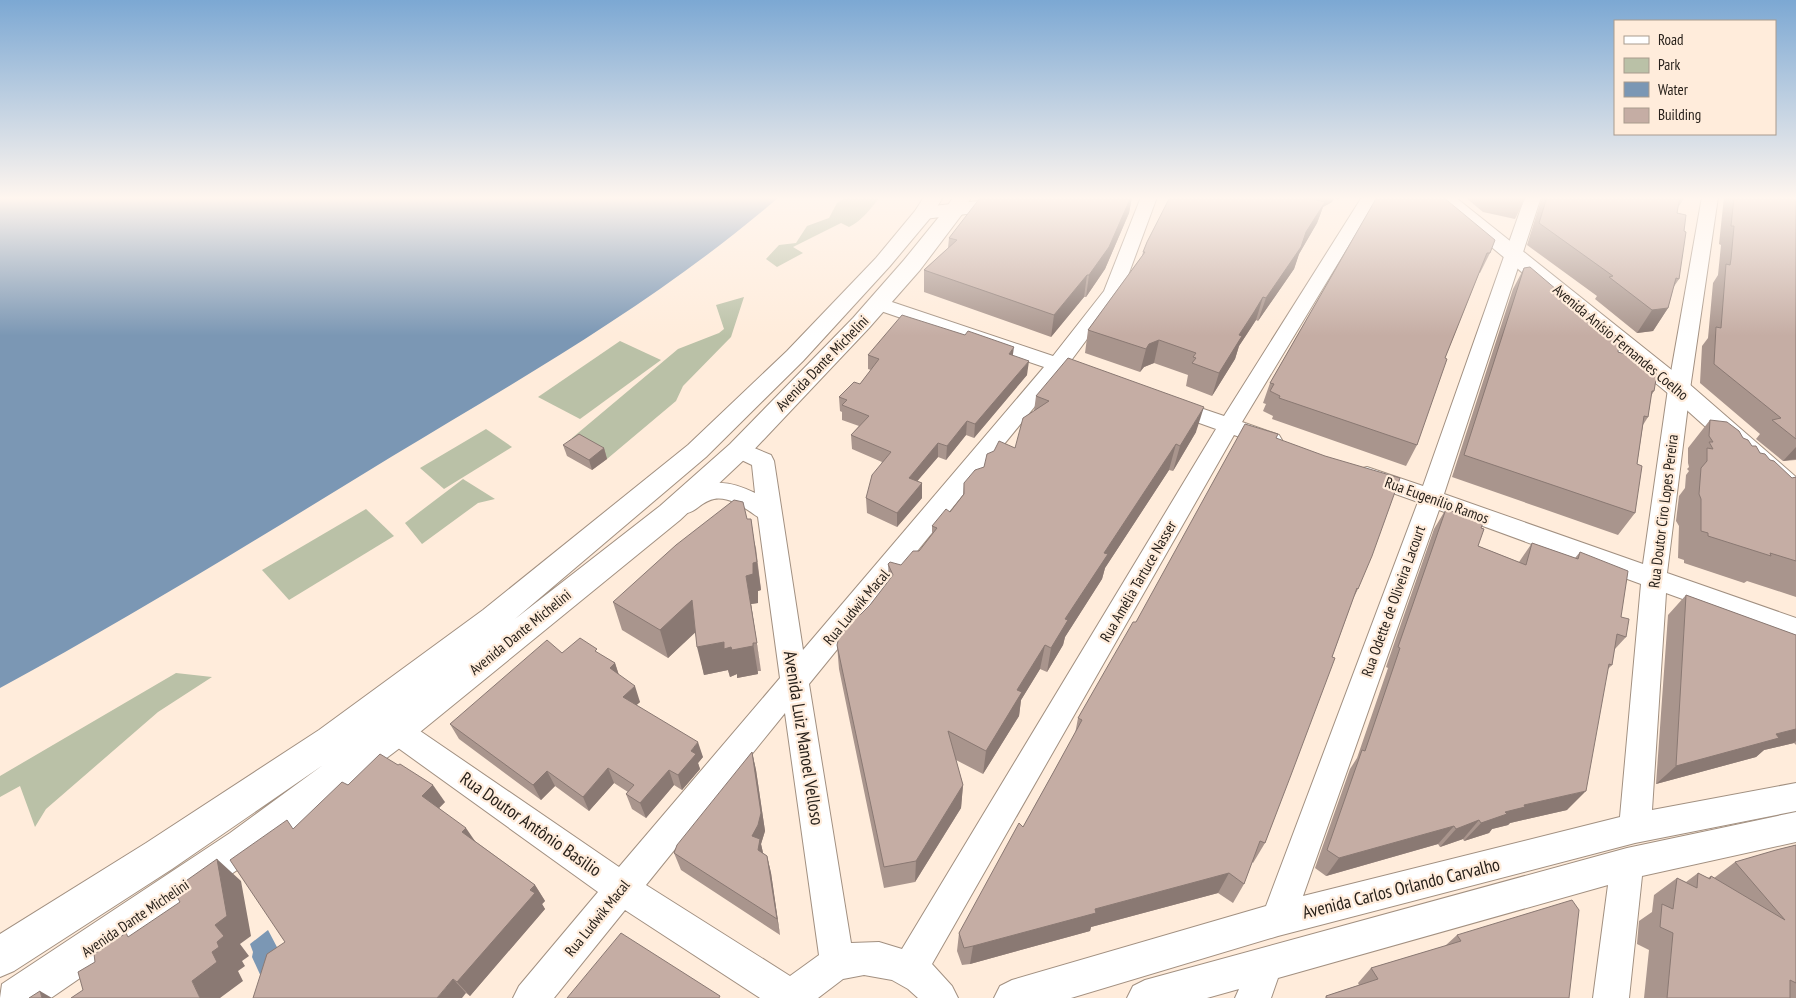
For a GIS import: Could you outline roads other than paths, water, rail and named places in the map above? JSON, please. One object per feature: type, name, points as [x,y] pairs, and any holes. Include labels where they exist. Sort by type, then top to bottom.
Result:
[{"type":"main road","name":"Avenida Dante Michelini","points":[[0,957],[167,850],[331,741],[494,619],[698,452],[795,356],[883,262],[898,244]]},
{"type":"main road","name":"Avenida Dante Michelini","points":[[16,998],[243,846],[397,731],[670,513],[739,450],[879,304],[927,244]]},
{"type":"main road","name":"Avenida Anísio Fernandes Coelho","points":[[1501,244],[1679,389],[1796,492]]},
{"type":"street","name":"Rua Ludwik Macal","points":[[531,998],[1058,364],[1113,292],[1133,244]]},
{"type":"street","name":"Rua Amélia Tartuce Nasser","points":[[910,969],[1229,425],[1341,244]]},
{"type":"street","name":"Rua Odette de Oliveira Lacourt","points":[[1278,919],[1431,498],[1516,244]]},
{"type":"street","name":"Rua Doutor Ciro Lopes Pereira","points":[[1635,828],[1654,578],[1679,389],[1702,244]]},
{"type":"street","points":[[879,304],[1094,377]]},
{"type":"street","points":[[1148,396],[1293,448]]},
{"type":"street","name":"Avenida Luiz Manoel Velloso","points":[[739,450],[763,461],[769,513],[837,964]]},
{"type":"street","name":"Rua Eugenílio Ramos","points":[[1348,468],[1796,630]]},
{"type":"street","points":[[670,513],[708,491],[721,491],[743,497],[769,513]]},
{"type":"street","name":"Rua Doutor Antônio Basilio","points":[[397,731],[621,888],[793,998]]},
{"type":"street","name":"Avenida Carlos Orlando Carvalho","points":[[1012,998],[1278,919],[1635,828],[1796,798]]},
{"type":"street","points":[[1145,998],[1627,864],[1796,827]]},
{"type":"street","points":[[1611,998],[1627,864]]},
{"type":"street","points":[[793,998],[813,978],[837,964],[862,958],[886,960],[910,969],[934,988],[940,998]]},
{"type":"street","points":[[1253,998],[1265,965]]},
{"type":"water","points":[[0,244],[721,244],[639,303],[541,366],[197,575],[99,633],[0,688]]},
{"type":"water","points":[[268,930],[278,949],[263,981],[252,957],[253,952],[250,944]]}]
